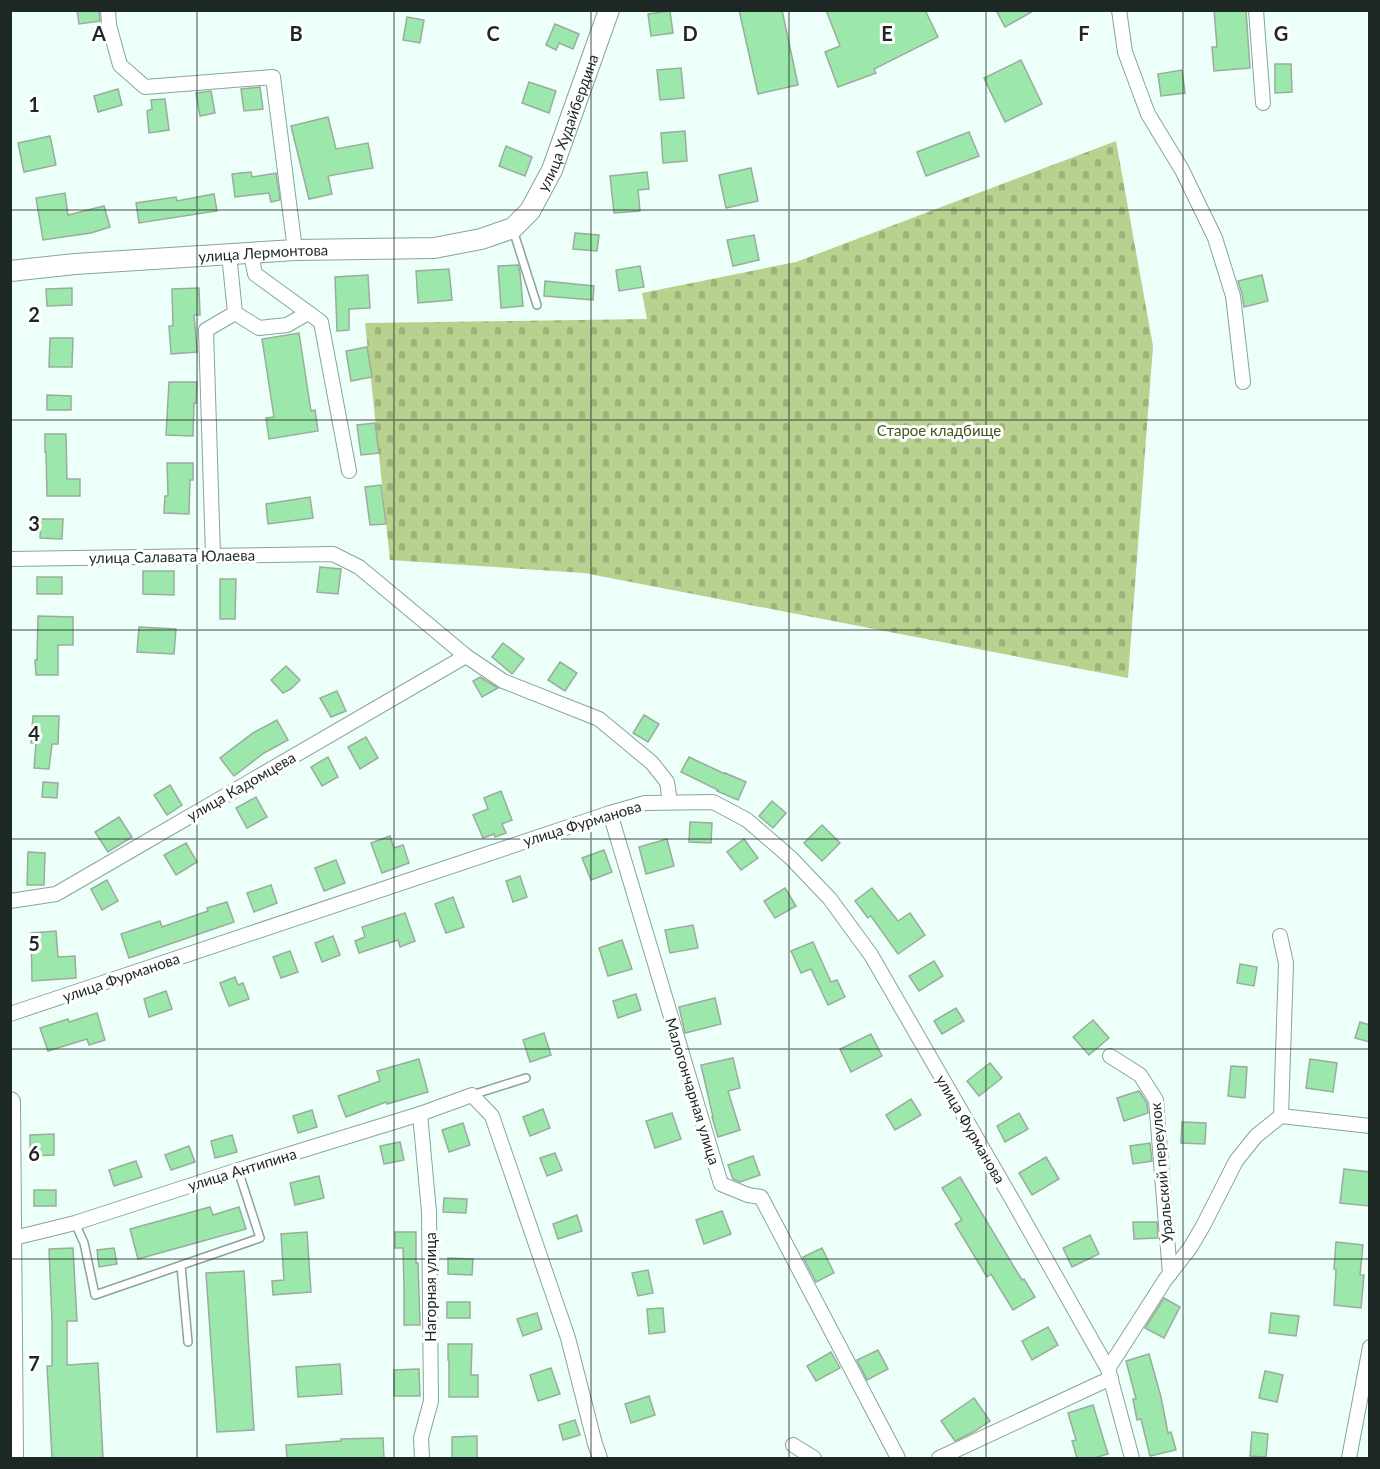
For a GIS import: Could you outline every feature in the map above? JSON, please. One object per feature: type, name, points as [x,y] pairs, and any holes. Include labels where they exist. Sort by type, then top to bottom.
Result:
[{"type":"street","points":[[108,10],[109,25],[120,65],[145,87],[273,77],[295,250]]},
{"type":"street","name":"улица Худайбердина","points":[[513,228],[530,211],[552,170],[609,10]]},
{"type":"street","points":[[1119,10],[1125,52],[1148,114],[1182,170],[1215,238],[1233,296],[1243,382]]},
{"type":"street","points":[[1256,10],[1263,103]]},
{"type":"street","name":"улица Лермонтова","points":[[10,271],[75,264],[295,250],[434,248],[481,239],[513,228]]},
{"type":"street","points":[[251,253],[255,274],[321,322],[349,471]]},
{"type":"street","points":[[229,254],[235,313]]},
{"type":"street","points":[[235,313],[259,328],[287,325],[308,313]]},
{"type":"street","points":[[213,555],[206,330],[235,313]]},
{"type":"street","name":"улица Салавата Юлаева","points":[[10,559],[333,554],[359,567],[466,656]]},
{"type":"street","points":[[466,656],[503,681],[599,719],[652,763],[667,782],[670,802]]},
{"type":"street","name":"улица Кадомцева","points":[[10,901],[56,894],[466,656]]},
{"type":"street","name":"улица Фурманова","points":[[10,1014],[610,813],[645,803],[713,802],[747,820],[791,858],[830,899],[871,955],[1013,1201],[1109,1374],[1132,1458]]},
{"type":"street","name":"Малогончарная улица","points":[[610,813],[721,1184],[748,1195],[761,1197],[898,1458]]},
{"type":"street","points":[[1280,936],[1286,963],[1281,1116]]},
{"type":"street","name":"Уральский переулок","points":[[1110,1056],[1140,1075],[1156,1100],[1170,1274]]},
{"type":"street","points":[[472,1095],[492,1116],[568,1338],[600,1458]]},
{"type":"street","name":"улица Антипина","points":[[11,1239],[75,1223],[420,1114],[472,1095]]},
{"type":"street","points":[[10,1102],[13,1458]]},
{"type":"street","name":"Нагорная улица","points":[[420,1114],[429,1212],[431,1401],[421,1438],[422,1458]]},
{"type":"street","points":[[939,1458],[1109,1374],[1170,1274],[1190,1248],[1236,1161],[1256,1136],[1281,1116],[1370,1126]]},
{"type":"street","points":[[1349,1458],[1370,1347]]},
{"type":"street","points":[[793,1445],[814,1458]]},
{"type":"lane","points":[[513,228],[537,305]]},
{"type":"lane","name":"улица Антипина","points":[[472,1095],[526,1078]]},
{"type":"lane","points":[[75,1223],[84,1243],[95,1295],[260,1239],[238,1170]]},
{"type":"lane","points":[[181,1266],[188,1342]]},
{"type":"green space","name":"Старое кладбище","points":[[1116,141],[1153,346],[1128,678],[584,573],[390,560],[365,323],[647,319],[642,293],[796,262]]},
{"type":"building","points":[[77,10],[99,10],[100,21],[79,24]]},
{"type":"building","points":[[739,10],[782,10],[798,85],[758,94]]},
{"type":"building","points":[[826,10],[925,10],[938,37],[874,69],[876,73],[838,87],[825,52],[840,46]]},
{"type":"building","points":[[996,10],[1035,10],[1005,27]]},
{"type":"building","points":[[1214,10],[1246,10],[1250,68],[1214,71],[1212,47],[1217,47]]},
{"type":"building","points":[[670,11],[673,33],[651,36],[648,14]]},
{"type":"building","points":[[407,17],[424,20],[420,43],[403,40]]},
{"type":"building","points":[[555,24],[579,34],[573,49],[559,43],[556,50],[546,45]]},
{"type":"building","points":[[1021,60],[1042,104],[1005,122],[984,78]]},
{"type":"building","points":[[1275,64],[1291,64],[1292,92],[1275,93]]},
{"type":"building","points":[[681,68],[684,98],[660,100],[657,70]]},
{"type":"building","points":[[1182,70],[1185,93],[1161,96],[1158,74]]},
{"type":"building","points":[[529,82],[556,91],[549,113],[522,103]]},
{"type":"building","points":[[260,87],[263,109],[244,111],[241,89]]},
{"type":"building","points":[[118,89],[122,105],[98,112],[94,96]]},
{"type":"building","points":[[211,91],[215,113],[200,116],[196,93]]},
{"type":"building","points":[[165,99],[169,130],[149,133],[147,111],[152,109],[151,100]]},
{"type":"building","points":[[328,117],[336,149],[368,143],[373,168],[328,176],[332,194],[309,199],[291,126]]},
{"type":"building","points":[[685,131],[687,161],[663,163],[661,133]]},
{"type":"building","points":[[969,132],[979,156],[926,176],[917,152]]},
{"type":"building","points":[[50,136],[56,165],[24,172],[18,143]]},
{"type":"building","points":[[506,146],[532,157],[525,176],[499,166]]},
{"type":"building","points":[[751,168],[758,201],[726,208],[719,175]]},
{"type":"building","points":[[251,172],[252,177],[276,173],[280,200],[271,202],[269,193],[235,197],[232,174]]},
{"type":"building","points":[[647,172],[649,189],[638,190],[640,211],[614,213],[610,176]]},
{"type":"building","points":[[65,193],[68,215],[104,206],[110,227],[91,233],[43,240],[36,198]]},
{"type":"building","points":[[214,194],[217,211],[139,223],[136,203],[176,197],[177,201]]},
{"type":"building","points":[[575,233],[599,235],[597,251],[573,249]]},
{"type":"building","points":[[754,235],[759,260],[733,266],[727,240]]},
{"type":"building","points":[[518,265],[523,306],[501,308],[498,266]]},
{"type":"building","points":[[640,266],[644,287],[619,291],[616,270]]},
{"type":"building","points":[[449,269],[452,300],[418,303],[416,271]]},
{"type":"building","points":[[368,275],[370,308],[349,309],[349,330],[337,331],[335,277]]},
{"type":"building","points":[[1262,275],[1268,301],[1244,307],[1238,281]]},
{"type":"building","points":[[545,281],[594,286],[593,300],[544,296]]},
{"type":"building","points":[[72,288],[72,305],[47,306],[46,289]]},
{"type":"building","points":[[199,288],[200,315],[194,315],[197,352],[171,354],[169,326],[173,326],[172,289]]},
{"type":"building","points":[[299,333],[311,411],[315,410],[318,431],[269,439],[266,418],[274,417],[262,339]]},
{"type":"building","points":[[50,338],[73,338],[72,367],[49,367]]},
{"type":"building","points":[[367,347],[372,377],[351,381],[346,351]]},
{"type":"building","points":[[169,382],[197,382],[193,436],[166,435]]},
{"type":"building","points":[[47,395],[71,396],[71,410],[47,410]]},
{"type":"building","points":[[375,423],[379,453],[361,455],[357,425]]},
{"type":"building","points":[[45,434],[66,434],[67,479],[80,479],[80,496],[47,496]]},
{"type":"building","points":[[167,463],[193,463],[189,514],[164,513],[165,496],[168,496]]},
{"type":"building","points":[[381,485],[386,524],[370,525],[365,487]]},
{"type":"building","points":[[310,497],[313,518],[268,524],[266,504]]},
{"type":"building","points":[[41,519],[63,519],[62,539],[40,538]]},
{"type":"building","points":[[320,567],[341,569],[338,594],[317,592]]},
{"type":"building","points":[[143,571],[174,571],[174,595],[143,594]]},
{"type":"building","points":[[37,577],[62,577],[62,594],[37,594]]},
{"type":"building","points":[[220,579],[236,579],[235,619],[220,619]]},
{"type":"building","points":[[38,616],[73,617],[73,645],[58,645],[58,675],[36,675]]},
{"type":"building","points":[[139,627],[176,629],[174,654],[137,652]]},
{"type":"building","points":[[503,643],[524,659],[512,674],[492,657]]},
{"type":"building","points":[[560,662],[577,673],[565,691],[548,680]]},
{"type":"building","points":[[286,666],[300,680],[283,693],[271,680]]},
{"type":"building","points":[[480,677],[498,688],[482,697],[473,681]]},
{"type":"building","points":[[337,691],[346,711],[331,717],[320,698]]},
{"type":"building","points":[[644,715],[659,724],[648,742],[633,733]]},
{"type":"building","points":[[33,716],[59,716],[58,744],[52,744],[49,769],[34,768],[36,743],[31,743]]},
{"type":"building","points":[[277,720],[288,740],[264,753],[234,776],[220,758],[253,733]]},
{"type":"building","points":[[366,737],[378,758],[360,769],[348,747]]},
{"type":"building","points":[[328,757],[338,777],[322,786],[311,767]]},
{"type":"building","points":[[689,757],[746,782],[738,800],[681,772]]},
{"type":"building","points":[[43,782],[58,783],[57,798],[42,797]]},
{"type":"building","points":[[170,785],[182,805],[167,815],[154,795]]},
{"type":"building","points":[[501,791],[512,820],[502,824],[506,833],[483,838],[473,815],[488,809],[484,798]]},
{"type":"building","points":[[256,797],[267,817],[247,828],[236,808]]},
{"type":"building","points":[[772,801],[786,813],[773,828],[759,816]]},
{"type":"building","points":[[119,817],[132,837],[108,852],[95,832]]},
{"type":"building","points":[[690,822],[712,823],[711,843],[689,842]]},
{"type":"building","points":[[822,825],[840,843],[822,861],[804,843]]},
{"type":"building","points":[[390,836],[394,848],[403,845],[409,863],[382,873],[371,843]]},
{"type":"building","points":[[667,839],[674,866],[646,874],[639,847]]},
{"type":"building","points":[[744,839],[758,858],[741,870],[727,852]]},
{"type":"building","points":[[186,843],[197,862],[176,875],[164,855]]},
{"type":"building","points":[[604,850],[612,872],[591,880],[582,858]]},
{"type":"building","points":[[28,852],[45,853],[44,885],[27,885]]},
{"type":"building","points":[[336,860],[345,883],[324,891],[315,868]]},
{"type":"building","points":[[520,876],[527,897],[513,902],[506,881]]},
{"type":"building","points":[[107,880],[118,901],[102,910],[91,889]]},
{"type":"building","points":[[271,885],[277,903],[254,912],[247,893]]},
{"type":"building","points":[[785,888],[796,906],[775,918],[764,901]]},
{"type":"building","points":[[872,888],[898,921],[910,913],[925,935],[898,954],[871,916],[868,918],[855,901]]},
{"type":"building","points":[[453,897],[464,927],[446,933],[435,904]]},
{"type":"building","points":[[227,902],[234,922],[129,958],[121,934],[160,921],[162,927]]},
{"type":"building","points":[[405,913],[415,941],[400,947],[398,940],[359,953],[355,941],[365,937],[362,927]]},
{"type":"building","points":[[693,925],[698,948],[670,953],[665,930]]},
{"type":"building","points":[[56,931],[58,957],[75,956],[76,978],[32,981],[31,933]]},
{"type":"building","points":[[333,936],[340,955],[322,962],[315,943]]},
{"type":"building","points":[[622,940],[632,969],[608,976],[599,948]]},
{"type":"building","points":[[813,942],[831,982],[837,980],[845,997],[828,1005],[811,969],[801,973],[791,951]]},
{"type":"building","points":[[290,951],[298,972],[281,978],[273,957]]},
{"type":"building","points":[[934,961],[943,976],[919,991],[909,976]]},
{"type":"building","points":[[1240,964],[1257,967],[1254,986],[1237,983]]},
{"type":"building","points":[[235,977],[238,985],[243,983],[249,999],[229,1006],[220,983]]},
{"type":"building","points":[[166,991],[172,1009],[149,1017],[144,999]]},
{"type":"building","points":[[636,994],[641,1010],[618,1018],[613,1001]]},
{"type":"building","points":[[715,998],[721,1024],[685,1033],[679,1007]]},
{"type":"building","points":[[956,1008],[964,1021],[942,1034],[934,1021]]},
{"type":"building","points":[[97,1013],[105,1040],[89,1045],[87,1039],[48,1051],[40,1028]]},
{"type":"building","points":[[1093,1020],[1109,1038],[1089,1055],[1073,1037]]},
{"type":"building","points":[[1360,1022],[1370,1025],[1370,1042],[1355,1038]]},
{"type":"building","points":[[544,1033],[551,1055],[530,1062],[523,1040]]},
{"type":"building","points":[[871,1034],[882,1056],[851,1072],[840,1049]]},
{"type":"building","points":[[733,1058],[740,1088],[728,1091],[740,1130],[718,1137],[701,1065]]},
{"type":"building","points":[[419,1059],[428,1092],[387,1104],[386,1102],[346,1117],[338,1096],[380,1081],[377,1071]]},
{"type":"building","points":[[1310,1059],[1337,1063],[1333,1092],[1306,1088]]},
{"type":"building","points":[[990,1063],[1002,1078],[979,1096],[967,1081]]},
{"type":"building","points":[[1231,1066],[1247,1067],[1245,1098],[1228,1096]]},
{"type":"building","points":[[1139,1091],[1147,1103],[1148,1113],[1124,1121],[1117,1098]]},
{"type":"building","points":[[911,1099],[921,1115],[895,1130],[886,1115]]},
{"type":"building","points":[[543,1109],[550,1128],[530,1136],[523,1117]]},
{"type":"building","points":[[312,1110],[317,1127],[298,1133],[293,1116]]},
{"type":"building","points":[[672,1113],[681,1139],[655,1148],[646,1121]]},
{"type":"building","points":[[1019,1113],[1028,1129],[1005,1142],[997,1126]]},
{"type":"building","points":[[1182,1122],[1206,1123],[1205,1144],[1181,1143]]},
{"type":"building","points":[[463,1123],[470,1145],[449,1152],[442,1130]]},
{"type":"building","points":[[54,1134],[54,1155],[30,1156],[30,1135]]},
{"type":"building","points":[[232,1135],[237,1152],[215,1158],[211,1141]]},
{"type":"building","points":[[400,1142],[404,1160],[384,1164],[380,1146]]},
{"type":"building","points":[[1150,1143],[1152,1161],[1133,1164],[1130,1146]]},
{"type":"building","points":[[189,1146],[195,1162],[171,1170],[165,1155]]},
{"type":"building","points":[[555,1153],[562,1170],[547,1176],[540,1158]]},
{"type":"building","points":[[753,1156],[760,1175],[740,1182],[733,1179],[728,1165]]},
{"type":"building","points":[[1046,1157],[1059,1179],[1032,1195],[1019,1173]]},
{"type":"building","points":[[136,1161],[142,1177],[114,1186],[109,1170]]},
{"type":"building","points":[[1344,1169],[1370,1172],[1370,1206],[1340,1203]]},
{"type":"building","points":[[319,1176],[324,1198],[295,1205],[290,1183]]},
{"type":"building","points":[[960,1177],[1022,1280],[1024,1279],[1035,1297],[1013,1310],[991,1274],[987,1277],[955,1224],[962,1220],[942,1188]]},
{"type":"building","points":[[34,1190],[56,1190],[56,1206],[34,1206]]},
{"type":"building","points":[[444,1198],[467,1199],[466,1213],[443,1212]]},
{"type":"building","points":[[210,1207],[213,1215],[239,1207],[246,1229],[138,1259],[130,1229]]},
{"type":"building","points":[[722,1211],[731,1234],[704,1244],[696,1220]]},
{"type":"building","points":[[577,1215],[582,1231],[558,1239],[553,1224]]},
{"type":"building","points":[[1133,1222],[1157,1222],[1158,1238],[1134,1239]]},
{"type":"building","points":[[307,1232],[311,1292],[273,1295],[272,1281],[284,1280],[281,1234]]},
{"type":"building","points":[[395,1232],[416,1232],[420,1325],[404,1325],[403,1248],[395,1248]]},
{"type":"building","points":[[1090,1235],[1099,1254],[1072,1267],[1063,1248]]},
{"type":"building","points":[[1336,1242],[1363,1245],[1360,1275],[1364,1275],[1361,1308],[1334,1305]]},
{"type":"building","points":[[73,1248],[77,1321],[67,1321],[67,1365],[98,1363],[103,1458],[52,1458],[47,1366],[52,1366],[49,1249]]},
{"type":"building","points":[[114,1248],[117,1264],[99,1267],[97,1250]]},
{"type":"building","points":[[822,1248],[834,1273],[816,1282],[803,1257]]},
{"type":"building","points":[[448,1258],[473,1259],[472,1275],[448,1274]]},
{"type":"building","points":[[648,1270],[653,1293],[638,1296],[632,1273]]},
{"type":"building","points":[[244,1271],[254,1430],[217,1432],[206,1273]]},
{"type":"building","points":[[1164,1298],[1180,1307],[1164,1338],[1145,1328]]},
{"type":"building","points":[[447,1302],[470,1302],[470,1318],[447,1318]]},
{"type":"building","points":[[663,1308],[665,1332],[649,1334],[647,1309]]},
{"type":"building","points":[[537,1313],[542,1329],[523,1336],[517,1319]]},
{"type":"building","points":[[1271,1313],[1299,1316],[1296,1336],[1269,1333]]},
{"type":"building","points":[[1048,1327],[1058,1345],[1032,1360],[1022,1341]]},
{"type":"building","points":[[448,1344],[472,1344],[471,1375],[478,1375],[478,1397],[449,1397]]},
{"type":"building","points":[[878,1350],[888,1369],[867,1380],[857,1360]]},
{"type":"building","points":[[831,1352],[840,1368],[816,1381],[807,1366]]},
{"type":"building","points":[[1149,1354],[1168,1433],[1171,1432],[1176,1450],[1150,1456],[1141,1419],[1137,1420],[1133,1399],[1136,1399],[1126,1361]]},
{"type":"building","points":[[340,1364],[342,1394],[298,1397],[296,1367]]},
{"type":"building","points":[[551,1368],[560,1394],[538,1401],[530,1375]]},
{"type":"building","points":[[419,1369],[420,1396],[394,1396],[394,1370]]},
{"type":"building","points":[[1265,1371],[1283,1375],[1277,1402],[1259,1398]]},
{"type":"building","points":[[649,1396],[655,1415],[631,1423],[625,1404]]},
{"type":"building","points":[[974,1398],[990,1421],[955,1441],[941,1421]]},
{"type":"building","points":[[1093,1405],[1108,1454],[1094,1458],[1077,1458],[1072,1441],[1076,1440],[1068,1413]]},
{"type":"building","points":[[575,1420],[580,1435],[563,1440],[559,1425]]},
{"type":"building","points":[[1252,1432],[1268,1434],[1266,1457],[1250,1456]]},
{"type":"building","points":[[477,1436],[477,1458],[452,1458],[452,1437]]},
{"type":"building","points":[[383,1438],[384,1458],[287,1458],[286,1445],[341,1441],[341,1439]]}]
